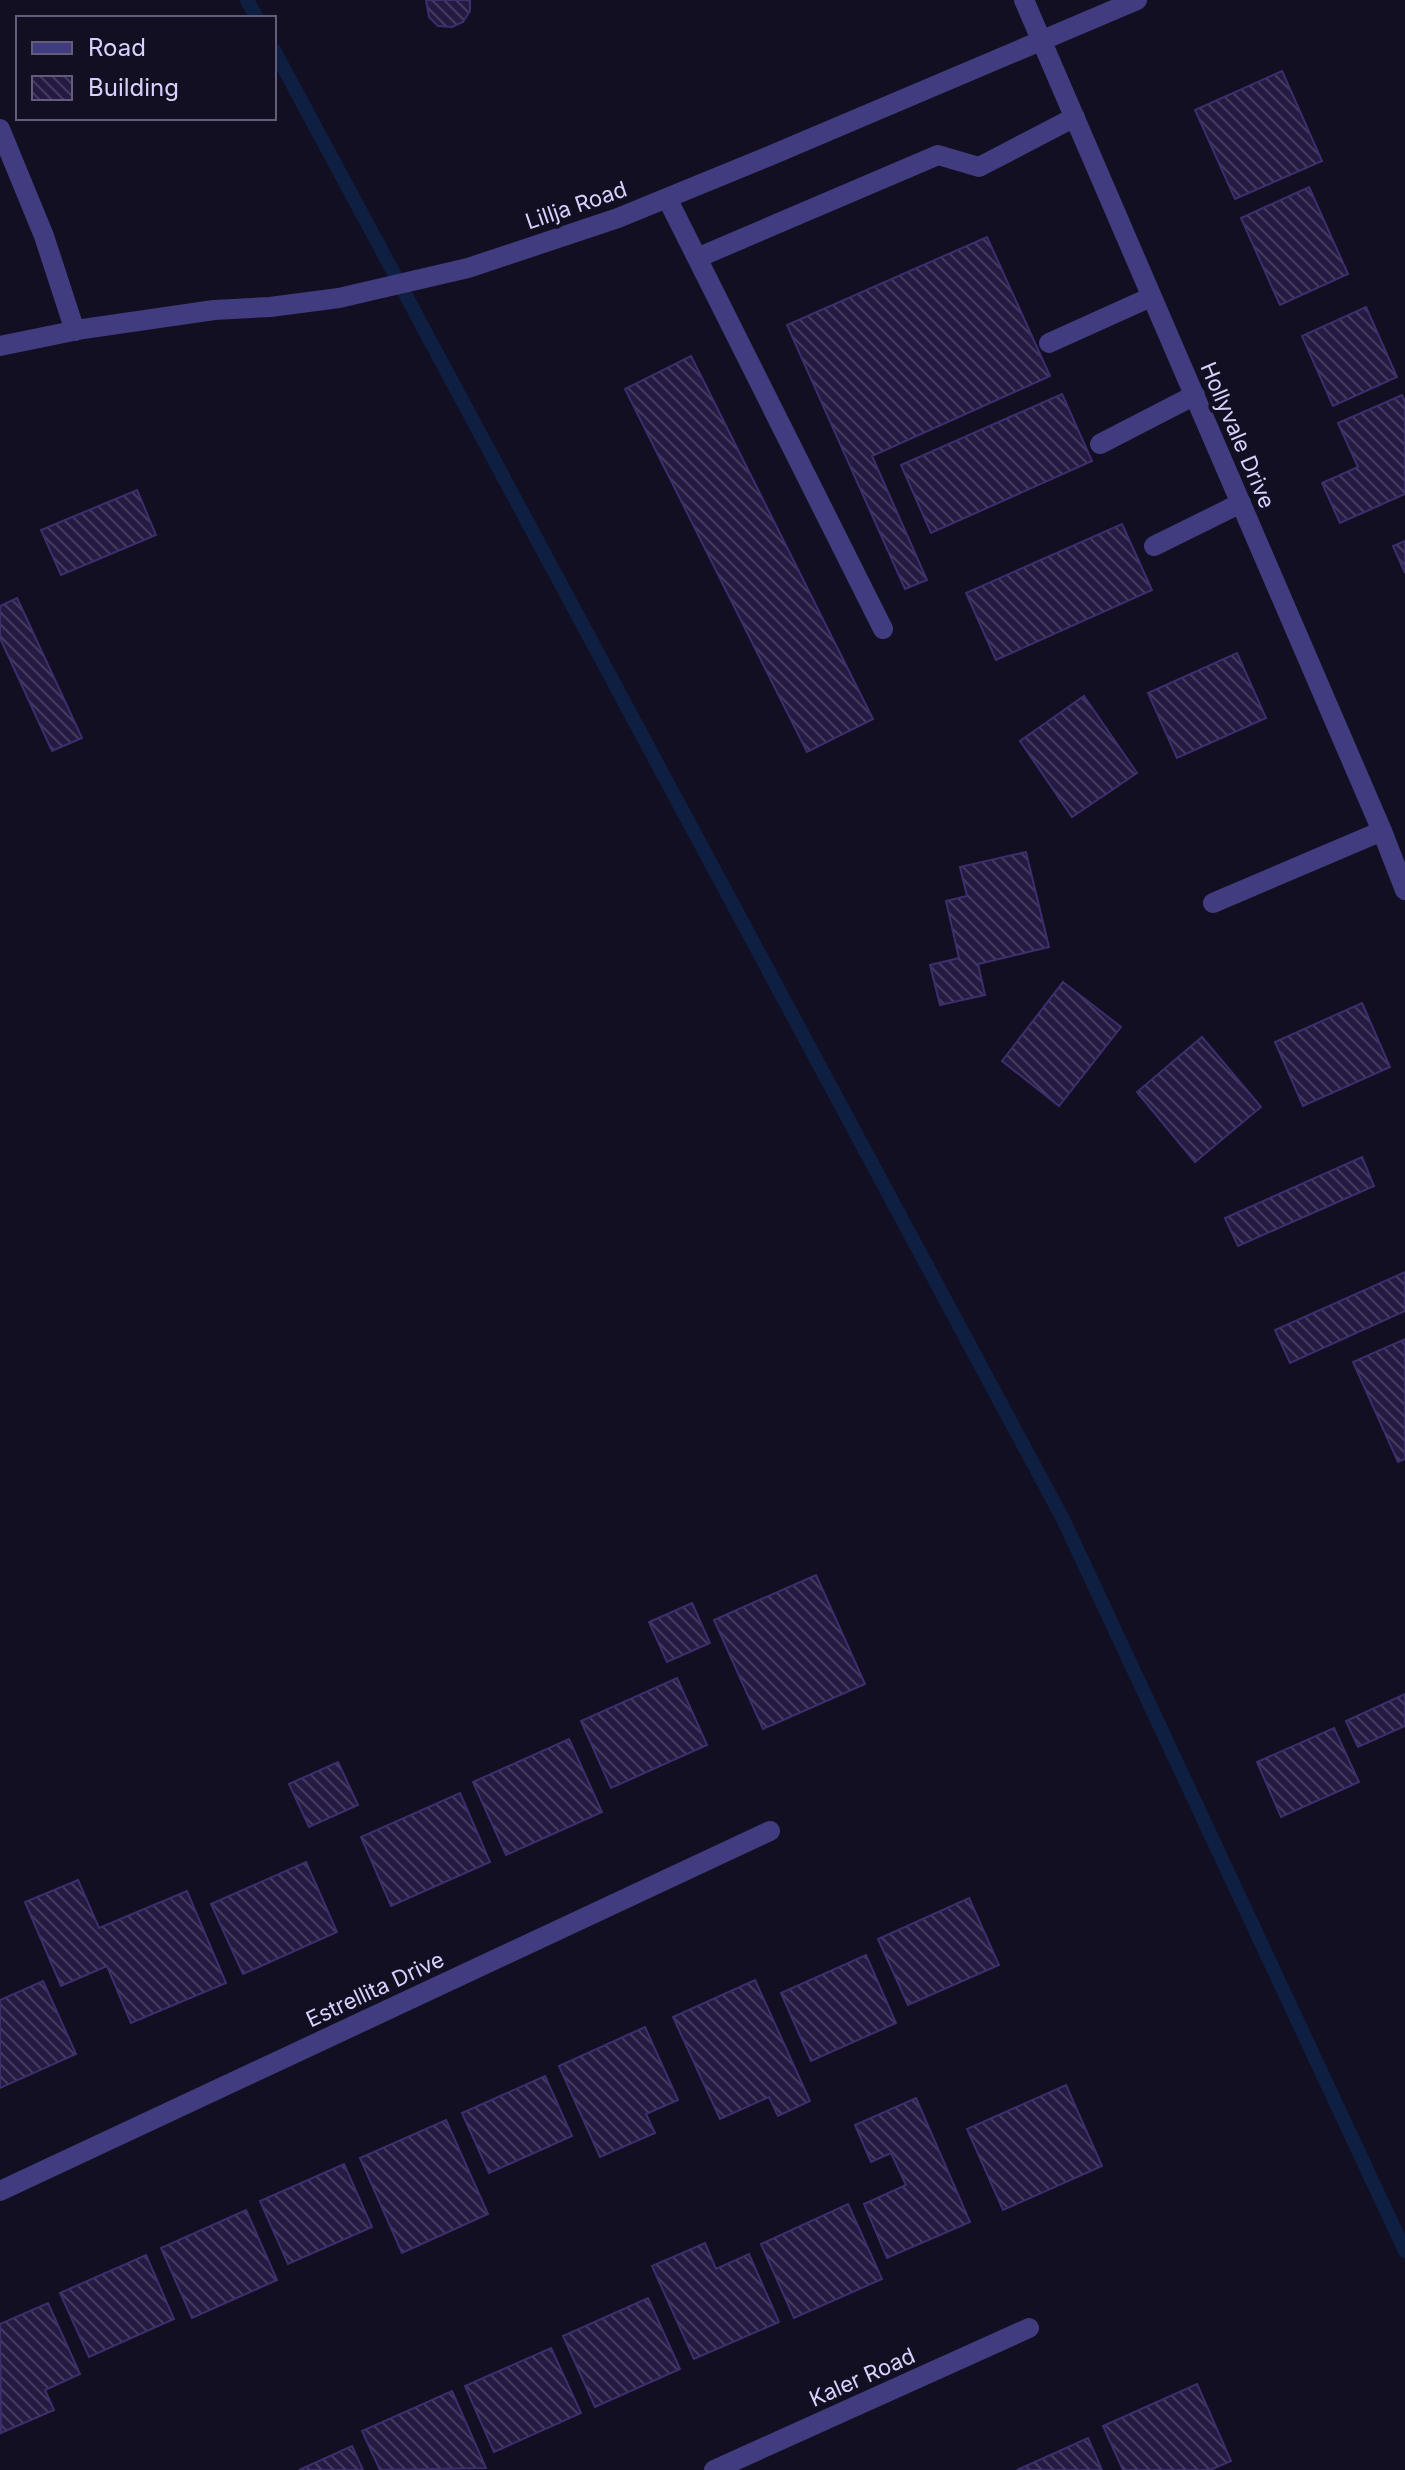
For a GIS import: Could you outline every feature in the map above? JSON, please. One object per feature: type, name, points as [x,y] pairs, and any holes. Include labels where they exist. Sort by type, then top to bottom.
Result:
[{"type":"street","name":"Hollyvale Drive","points":[[1024,0],[1405,890]]},
{"type":"street","name":"Lillja Road","points":[[0,346],[214,310],[339,298],[445,273],[618,218],[1137,0]]},
{"type":"street","points":[[697,258],[938,155],[979,167],[1075,117]]},
{"type":"street","points":[[0,129],[44,236],[75,331]]},
{"type":"street","points":[[667,198],[883,629]]},
{"type":"street","points":[[1049,343],[1151,297]]},
{"type":"street","points":[[1100,444],[1195,395]]},
{"type":"street","points":[[1154,546],[1241,503]]},
{"type":"street","points":[[1213,903],[1382,831]]},
{"type":"street","name":"Estrellita Drive","points":[[0,2191],[770,1831]]},
{"type":"street","name":"Kaler Road","points":[[714,2470],[1029,2328]]},
{"type":"building","points":[[426,0],[470,0],[470,11],[463,22],[452,27],[438,26],[429,17]]},
{"type":"building","points":[[1282,71],[1322,161],[1235,199],[1195,110]]},
{"type":"building","points":[[1309,187],[1348,274],[1280,305],[1241,218]]},
{"type":"building","points":[[987,237],[1050,376],[872,456],[927,580],[905,589],[787,325]]},
{"type":"building","points":[[1366,307],[1397,377],[1333,406],[1302,336]]},
{"type":"building","points":[[691,356],[873,719],[807,752],[625,389]]},
{"type":"building","points":[[1062,394],[1092,461],[931,533],[901,465]]},
{"type":"building","points":[[1402,395],[1405,402],[1405,494],[1340,523],[1322,483],[1358,467],[1338,423]]},
{"type":"building","points":[[137,490],[156,535],[61,575],[41,530]]},
{"type":"building","points":[[1122,524],[1152,590],[996,660],[966,593]]},
{"type":"building","points":[[1405,541],[1405,573],[1393,546]]},
{"type":"building","points":[[17,598],[82,738],[52,751],[0,638],[0,606]]},
{"type":"building","points":[[1237,653],[1266,718],[1177,758],[1148,693]]},
{"type":"building","points":[[1084,696],[1137,773],[1072,817],[1020,741]]},
{"type":"building","points":[[1026,852],[1049,947],[978,964],[985,995],[940,1005],[930,965],[959,958],[946,901],[967,896],[960,867]]},
{"type":"building","points":[[1063,982],[1121,1027],[1059,1106],[1002,1061]]},
{"type":"building","points":[[1362,1003],[1390,1067],[1303,1106],[1275,1042]]},
{"type":"building","points":[[1202,1037],[1261,1107],[1195,1162],[1137,1092]]},
{"type":"building","points":[[1362,1157],[1374,1186],[1238,1246],[1225,1218]]},
{"type":"building","points":[[1405,1272],[1405,1311],[1290,1363],[1275,1330]]},
{"type":"building","points":[[1405,1339],[1405,1459],[1398,1462],[1353,1362]]},
{"type":"building","points":[[816,1575],[865,1684],[763,1729],[714,1620]]},
{"type":"building","points":[[692,1603],[710,1643],[667,1662],[649,1622]]},
{"type":"building","points":[[677,1678],[707,1745],[611,1788],[581,1721]]},
{"type":"building","points":[[1405,1694],[1405,1726],[1358,1747],[1346,1721]]},
{"type":"building","points":[[1334,1728],[1359,1782],[1281,1817],[1257,1762]]},
{"type":"building","points":[[569,1739],[602,1812],[506,1855],[473,1782]]},
{"type":"building","points":[[338,1762],[358,1805],[309,1827],[289,1784]]},
{"type":"building","points":[[460,1793],[490,1862],[391,1906],[361,1837]]},
{"type":"building","points":[[306,1862],[337,1932],[243,1974],[211,1904]]},
{"type":"building","points":[[78,1880],[99,1928],[187,1891],[226,1983],[131,2023],[107,1966],[61,1986],[25,1902]]},
{"type":"building","points":[[969,1898],[999,1965],[908,2005],[878,1939]]},
{"type":"building","points":[[866,1955],[896,2023],[811,2061],[781,1993]]},
{"type":"building","points":[[755,1980],[810,2101],[778,2116],[769,2097],[720,2119],[673,2017]]},
{"type":"building","points":[[43,1981],[76,2054],[0,2088],[0,2000]]},
{"type":"building","points":[[645,2027],[678,2100],[646,2114],[655,2133],[600,2157],[559,2066]]},
{"type":"building","points":[[545,2076],[572,2136],[489,2173],[462,2113]]},
{"type":"building","points":[[1066,2085],[1102,2166],[1003,2210],[967,2129]]},
{"type":"building","points":[[916,2098],[970,2222],[887,2258],[864,2204],[906,2185],[891,2153],[871,2162],[855,2125]]},
{"type":"building","points":[[446,2120],[488,2214],[402,2253],[360,2158]]},
{"type":"building","points":[[344,2164],[372,2227],[288,2264],[260,2201]]},
{"type":"building","points":[[848,2204],[882,2279],[794,2318],[761,2244]]},
{"type":"building","points":[[246,2210],[277,2280],[192,2318],[161,2248]]},
{"type":"building","points":[[705,2243],[716,2269],[749,2254],[779,2322],[694,2359],[652,2266]]},
{"type":"building","points":[[146,2255],[174,2319],[89,2357],[60,2293]]},
{"type":"building","points":[[648,2298],[680,2369],[595,2407],[563,2336]]},
{"type":"building","points":[[48,2303],[80,2374],[45,2390],[54,2410],[1,2433],[0,2324]]},
{"type":"building","points":[[551,2348],[581,2413],[494,2452],[465,2386]]},
{"type":"building","points":[[1197,2384],[1231,2461],[1210,2470],[1123,2470],[1103,2426]]},
{"type":"building","points":[[452,2391],[486,2468],[380,2470],[362,2431]]},
{"type":"building","points":[[1088,2438],[1102,2470],[1017,2470]]},
{"type":"building","points":[[352,2446],[363,2470],[299,2470]]},
{"type":"waterway","points":[[247,0],[256,16]]},
{"type":"waterway","points":[[276,54],[1063,1519],[1405,2251]]}]
